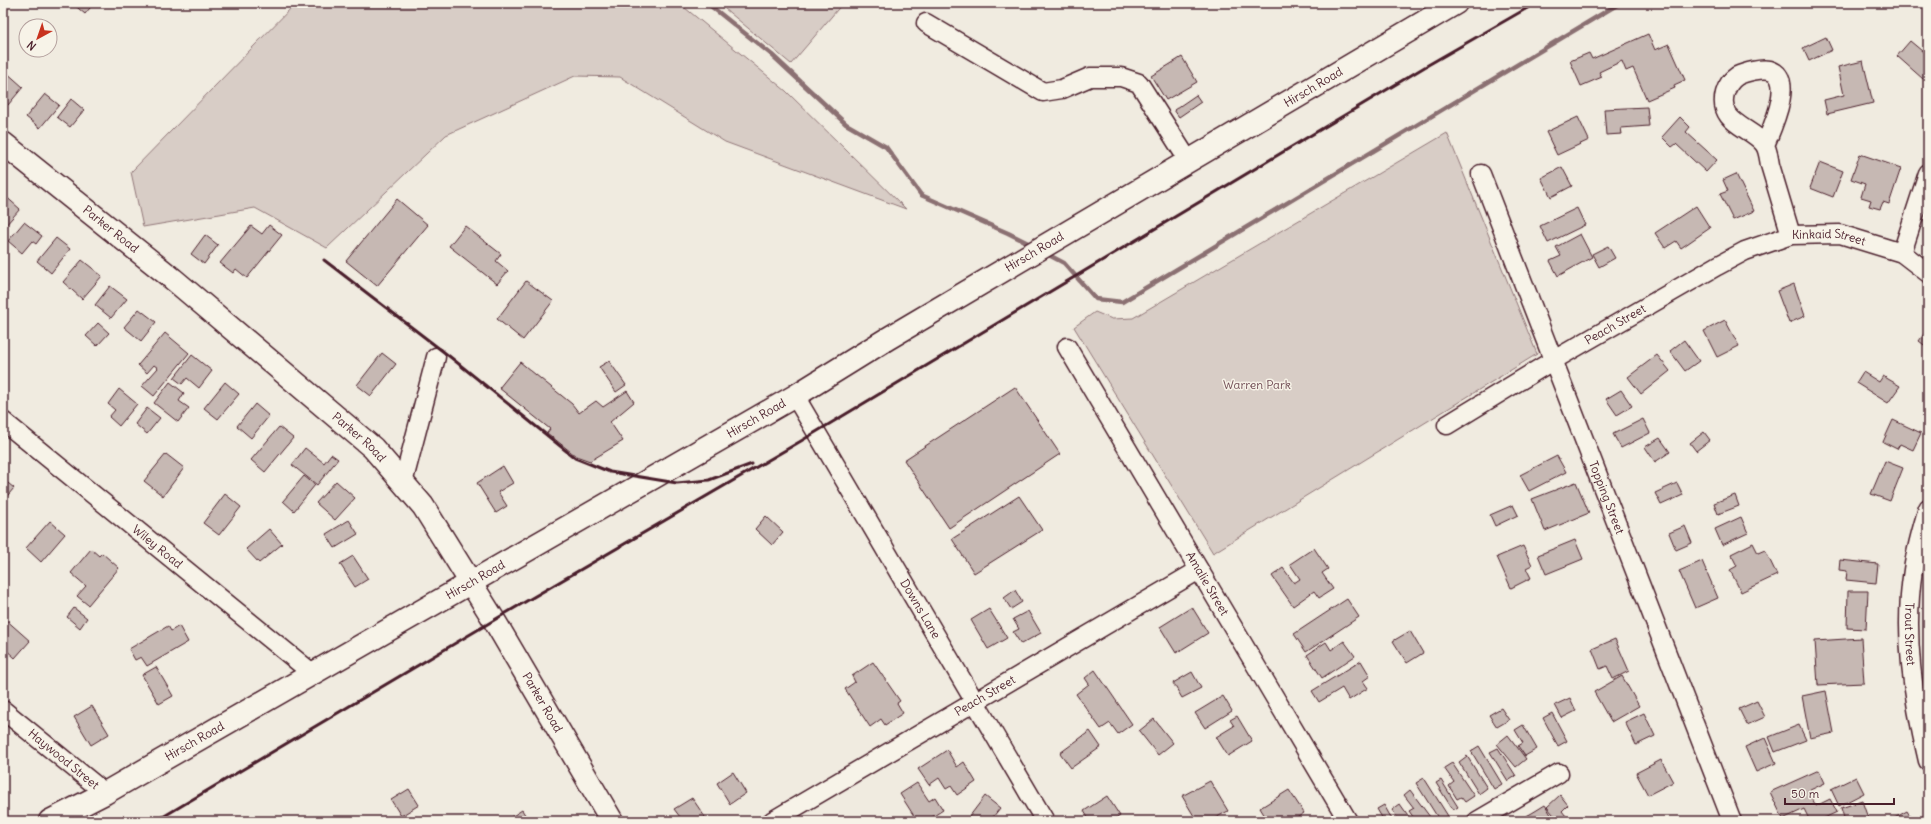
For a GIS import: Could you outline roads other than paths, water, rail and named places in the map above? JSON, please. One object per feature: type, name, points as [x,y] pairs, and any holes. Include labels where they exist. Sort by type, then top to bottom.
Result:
[{"type":"main road","name":"Hirsch Road","points":[[50,821],[105,792],[795,396],[887,339],[1050,242],[1456,3]]},
{"type":"main road","name":"Parker Road","points":[[3,143],[173,279],[373,448],[423,506],[471,582],[612,821]]},
{"type":"street","points":[[926,23],[1042,92],[1062,89],[1090,77],[1121,76],[1139,83],[1188,160]]},
{"type":"street","name":"Kinkaid Street","points":[[1765,145],[1790,235],[1840,234],[1902,253],[1928,273]]},
{"type":"street","points":[[1902,253],[1928,173]]},
{"type":"street","name":"Topping Street","points":[[1481,174],[1552,361],[1732,821]]},
{"type":"street","name":"Peach Street","points":[[1446,425],[1552,361],[1717,266],[1745,251],[1790,235]]},
{"type":"street","name":"Amalie Street","points":[[1067,347],[1348,821]]},
{"type":"street","points":[[403,483],[436,357]]},
{"type":"street","name":"Downs Lane","points":[[795,396],[974,702],[1046,821]]},
{"type":"street","name":"Wiley Road","points":[[3,421],[312,673]]},
{"type":"street","name":"Trout Street","points":[[1928,508],[1913,571],[1910,646],[1912,684],[1928,761]]},
{"type":"street","name":"Peach Street","points":[[772,821],[1199,570]]},
{"type":"street","name":"Haywood Street","points":[[3,710],[105,792]]},
{"type":"street","points":[[1477,821],[1559,773]]},
{"type":"waterway","points":[[707,3],[772,55],[846,124],[886,147],[921,195],[1032,245]]},
{"type":"waterway","points":[[1045,253],[1064,263],[1096,299],[1122,302],[1620,3]]},
{"type":"railway","points":[[156,821],[501,616],[801,441],[1428,65],[1536,3]]},
{"type":"railway","points":[[324,260],[449,356],[575,458],[610,472],[677,483],[709,480],[752,464]]},
{"type":"park label","name":"Warren Park","points":[[1257,385]]}]
